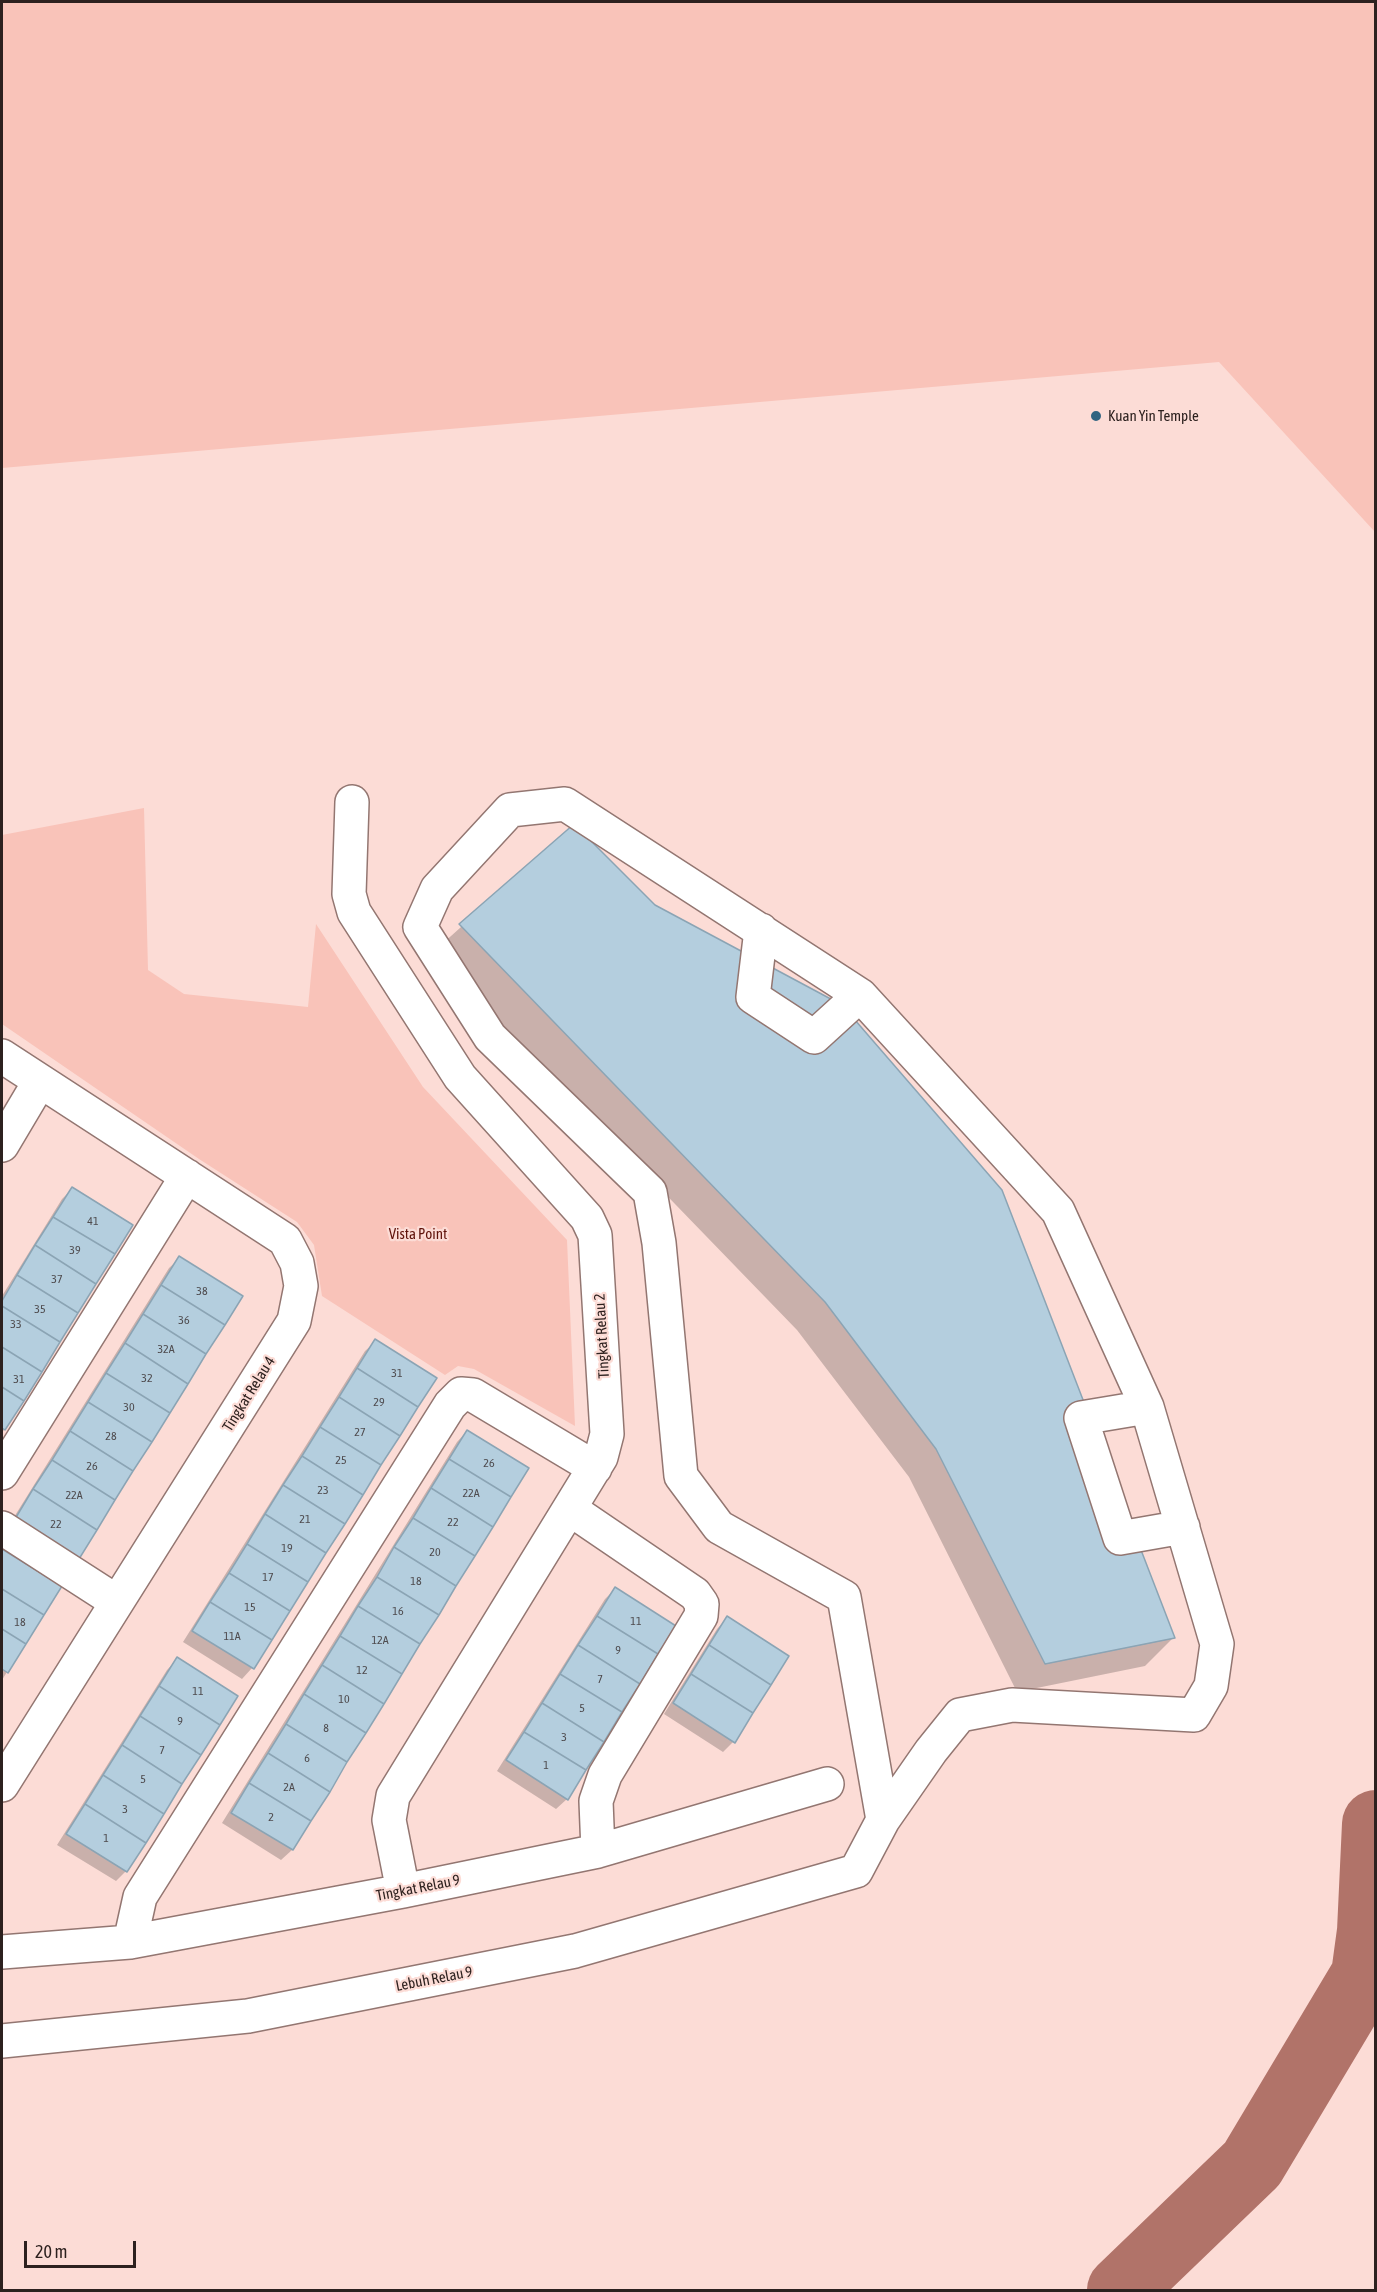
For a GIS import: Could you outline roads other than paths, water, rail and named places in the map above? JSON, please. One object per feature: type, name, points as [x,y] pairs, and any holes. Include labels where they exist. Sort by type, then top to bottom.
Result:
[{"type":"street","name":"Tingkat Relau 2","points":[[352,802],[350,894],[354,912],[460,1077],[587,1218],[595,1235],[607,1434],[602,1457],[393,1796],[389,1820],[403,1891]]},
{"type":"street","points":[[565,804],[860,995],[1058,1211],[1147,1407],[1218,1644],[1211,1686],[1194,1715],[1012,1705],[960,1715],[931,1751],[883,1820],[844,1597],[719,1527],[681,1476],[660,1243],[650,1192],[490,1037],[420,927],[437,889],[510,810],[565,804]]},
{"type":"street","points":[[760,930],[753,997],[814,1037],[860,995]]},
{"type":"street","name":"Tingkat Relau 4","points":[[2,1056],[285,1240],[297,1263],[301,1287],[294,1321],[2,1785]]},
{"type":"street","points":[[2,1145],[40,1081]]},
{"type":"street","points":[[2,1473],[187,1176]]},
{"type":"street","points":[[130,1942],[140,1897],[450,1405],[461,1394],[473,1395],[595,1468]]},
{"type":"street","points":[[1147,1407],[1081,1418],[1120,1538],[1183,1527]]},
{"type":"street","points":[[570,1509],[694,1594],[702,1604],[701,1616],[605,1775],[596,1801],[598,1851]]},
{"type":"street","points":[[2,1528],[117,1602]]},
{"type":"street","name":"Tingkat Relau 9","points":[[2,1952],[130,1942],[403,1891],[598,1851],[827,1784]]},
{"type":"street","name":"Lebuh Relau 9","points":[[2,2041],[248,2016],[575,1951],[856,1871],[883,1820]]},
{"type":"waterway","points":[[1121,2290],[1252,2164],[1365,1975],[1371,1931],[1376,1824]]},
{"type":"place","name":"Kuan Yin Temple","points":[[1096,416]]},
{"type":"park label","name":"Vista Point","points":[[418,1234]]}]
